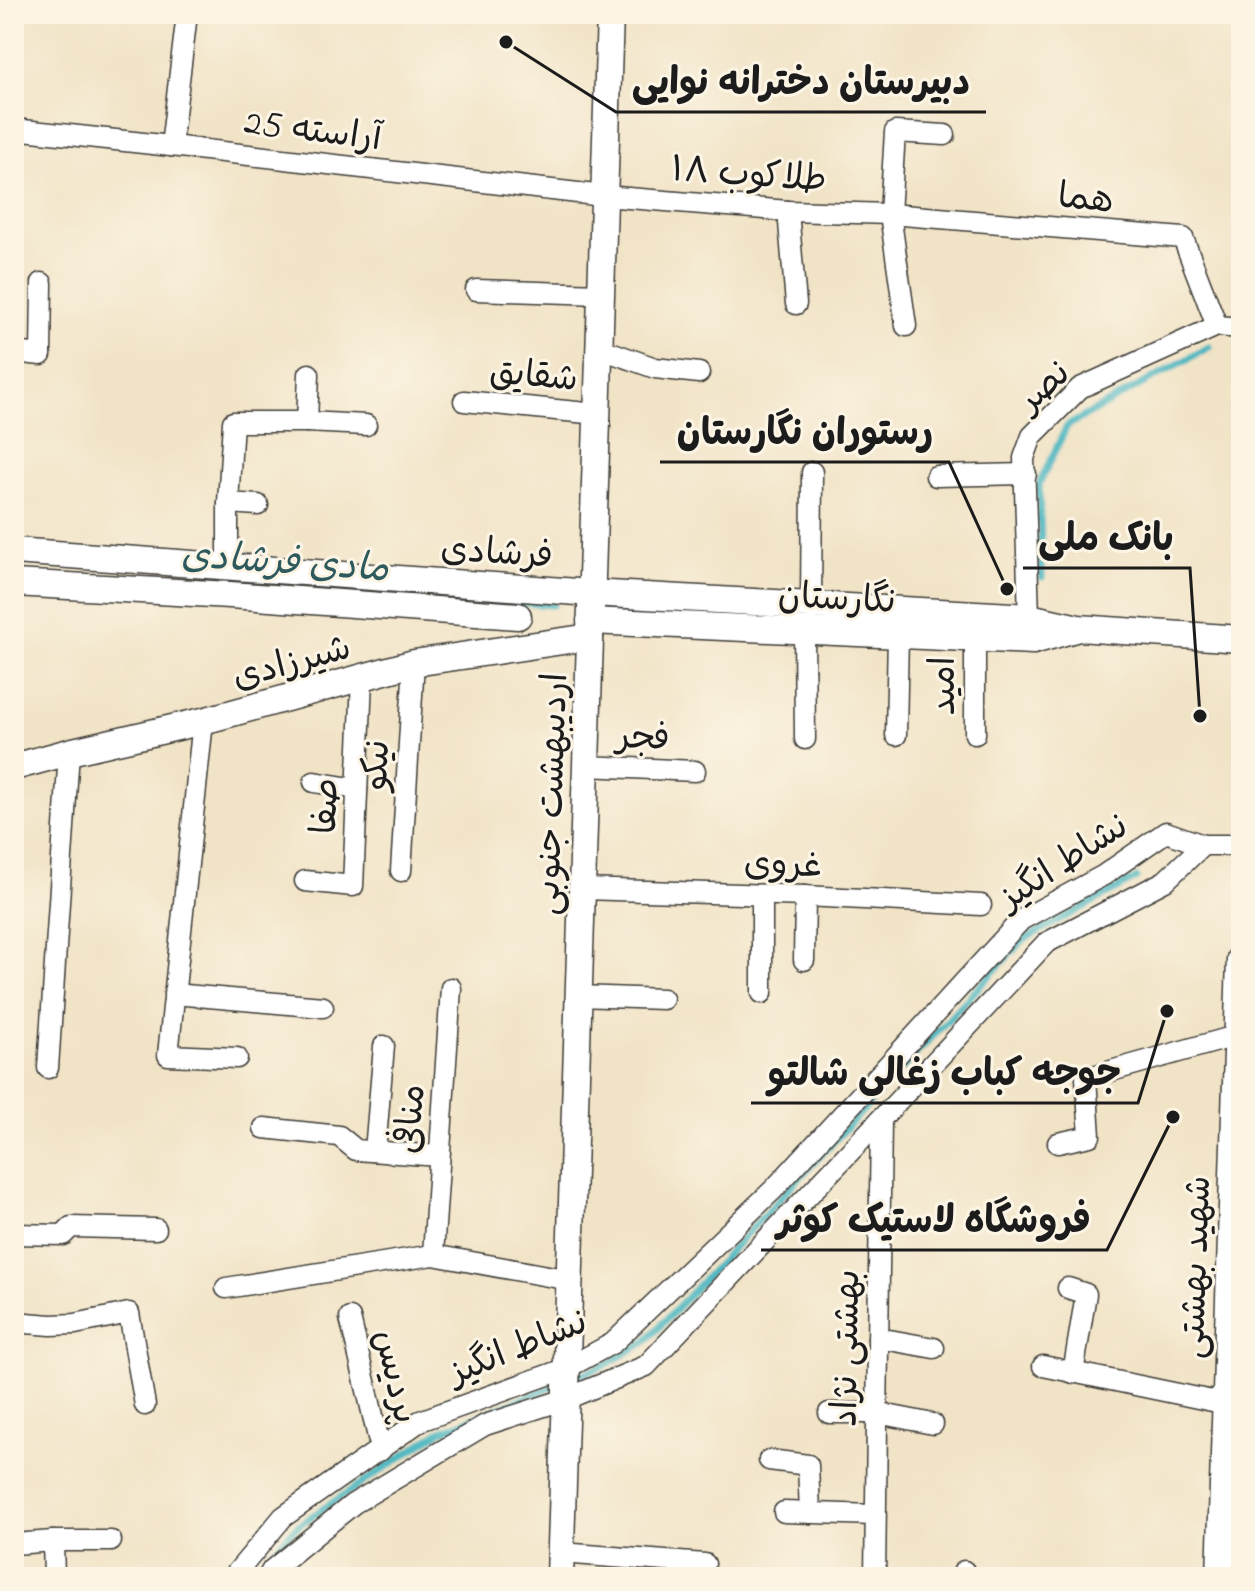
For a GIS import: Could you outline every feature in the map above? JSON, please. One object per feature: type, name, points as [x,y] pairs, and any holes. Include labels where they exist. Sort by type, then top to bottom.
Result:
[{"type":"main road","name":"شهید بهشتی","points":[[1221,1577],[1235,1446],[1241,959]]},
{"type":"street","points":[[171,146],[187,14]]},
{"type":"street","name":"اردیبهشت جنوبی","points":[[561,1565],[610,14]]},
{"type":"street","name":"آراسته 25","points":[[14,129],[604,196]]},
{"type":"street","points":[[906,326],[890,214],[895,132],[945,135]]},
{"type":"street","name":"طلاکوب ۱۸","points":[[604,196],[788,211],[890,214]]},
{"type":"street","points":[[788,211],[796,304]]},
{"type":"street","name":"هما","points":[[890,214],[1183,238],[1217,326]]},
{"type":"street","points":[[14,352],[41,355],[42,283]]},
{"type":"street","points":[[476,290],[601,294]]},
{"type":"street","points":[[1217,326],[1241,328]]},
{"type":"street","name":"نصر","points":[[1029,617],[1024,458],[1032,436],[1080,388],[1217,326]]},
{"type":"street","name":"شقایق","points":[[599,348],[655,368],[699,373]]},
{"type":"street","points":[[307,422],[309,374]]},
{"type":"street","name":"شقایق","points":[[464,401],[597,414]]},
{"type":"street","points":[[230,595],[228,503],[233,422],[366,425]]},
{"type":"street","points":[[805,739],[812,472]]},
{"type":"street","points":[[936,476],[1026,474]]},
{"type":"street","points":[[228,503],[258,505]]},
{"type":"street","name":"فرشادی","points":[[14,551],[591,593]]},
{"type":"street","name":"فرشادی","points":[[14,583],[518,616]]},
{"type":"street","name":"نگارستان","points":[[591,593],[807,618],[898,634],[1033,641],[1078,628]]},
{"type":"street","name":"نگارستان","points":[[590,629],[807,618],[1029,617],[1078,628],[1241,639]]},
{"type":"street","name":"شیرزادی","points":[[14,767],[203,721],[414,663],[590,629]]},
{"type":"street","points":[[896,735],[898,634]]},
{"type":"street","name":"امید","points":[[975,639],[975,734]]},
{"type":"street","name":"نیکو","points":[[401,871],[414,663]]},
{"type":"street","name":"صفا","points":[[305,881],[353,886],[362,679]]},
{"type":"street","points":[[203,721],[168,1055],[237,1058]]},
{"type":"street","points":[[48,1068],[69,752]]},
{"type":"street","name":"فجر","points":[[587,766],[695,771]]},
{"type":"street","points":[[314,782],[357,789]]},
{"type":"street","name":"نشاط انگیز","points":[[233,1577],[283,1517],[420,1421],[567,1368],[613,1343],[774,1189],[1021,920],[1104,875],[1166,832],[1203,845],[1165,881],[1046,943],[646,1366],[566,1399],[485,1425],[353,1504],[272,1570],[268,1577]]},
{"type":"street","points":[[1203,845],[1241,845]]},
{"type":"street","name":"غروی","points":[[582,889],[981,905]]},
{"type":"street","points":[[762,895],[762,993]]},
{"type":"street","points":[[804,960],[805,896]]},
{"type":"street","name":"منافی","points":[[433,1255],[451,988]]},
{"type":"street","points":[[174,994],[323,1007]]},
{"type":"street","points":[[578,996],[663,999]]},
{"type":"street","points":[[1058,1143],[1090,1136],[1086,1078],[1239,1035]]},
{"type":"street","points":[[375,1151],[384,1046]]},
{"type":"street","name":"بهشتی نژاد","points":[[875,1577],[881,1119]]},
{"type":"street","points":[[264,1128],[339,1136],[356,1150],[439,1156]]},
{"type":"street","points":[[774,1189],[795,1208]]},
{"type":"street","points":[[14,1234],[63,1235],[71,1227],[156,1229]]},
{"type":"street","points":[[226,1288],[433,1255],[570,1280]]},
{"type":"street","points":[[1068,1288],[1086,1294],[1073,1373]]},
{"type":"street","points":[[14,1322],[75,1324],[129,1313],[145,1405]]},
{"type":"street","name":"پردیس","points":[[350,1318],[381,1450]]},
{"type":"street","points":[[878,1338],[934,1348]]},
{"type":"street","points":[[1043,1366],[1234,1402]]},
{"type":"street","points":[[829,1413],[877,1413],[933,1424]]},
{"type":"street","name":"شهید بهشتی","points":[[1235,1446],[1236,1577]]},
{"type":"street","points":[[769,1460],[808,1465],[810,1513]]},
{"type":"street","points":[[784,1512],[875,1515]]},
{"type":"street","points":[[53,1541],[54,1577]]},
{"type":"street","points":[[14,1544],[111,1541]]},
{"type":"street","points":[[561,1565],[705,1564]]},
{"type":"waterway","name":"مادی فرشادی","points":[[1042,577],[1039,484],[1067,426],[1209,347]]},
{"type":"waterway","name":"مادی فرشادی","points":[[475,600],[553,605]]},
{"type":"waterway","points":[[575,1377],[605,1365],[645,1342],[1023,940],[1137,878]]},
{"type":"waterway","points":[[249,1577],[297,1526],[439,1432],[559,1384]]},
{"type":"place","name":"دبیرستان دخترانه نوایی","points":[[506,42]]},
{"type":"place","name":"رستوران نگارستان","points":[[1007,589]]},
{"type":"place","name":"بانک ملی","points":[[1200,716]]},
{"type":"place","name":"جوجه کباب زغالی شالتو","points":[[1167,1011]]},
{"type":"place","name":"فروشگاه لاستیک کوثر","points":[[1173,1117]]}]
